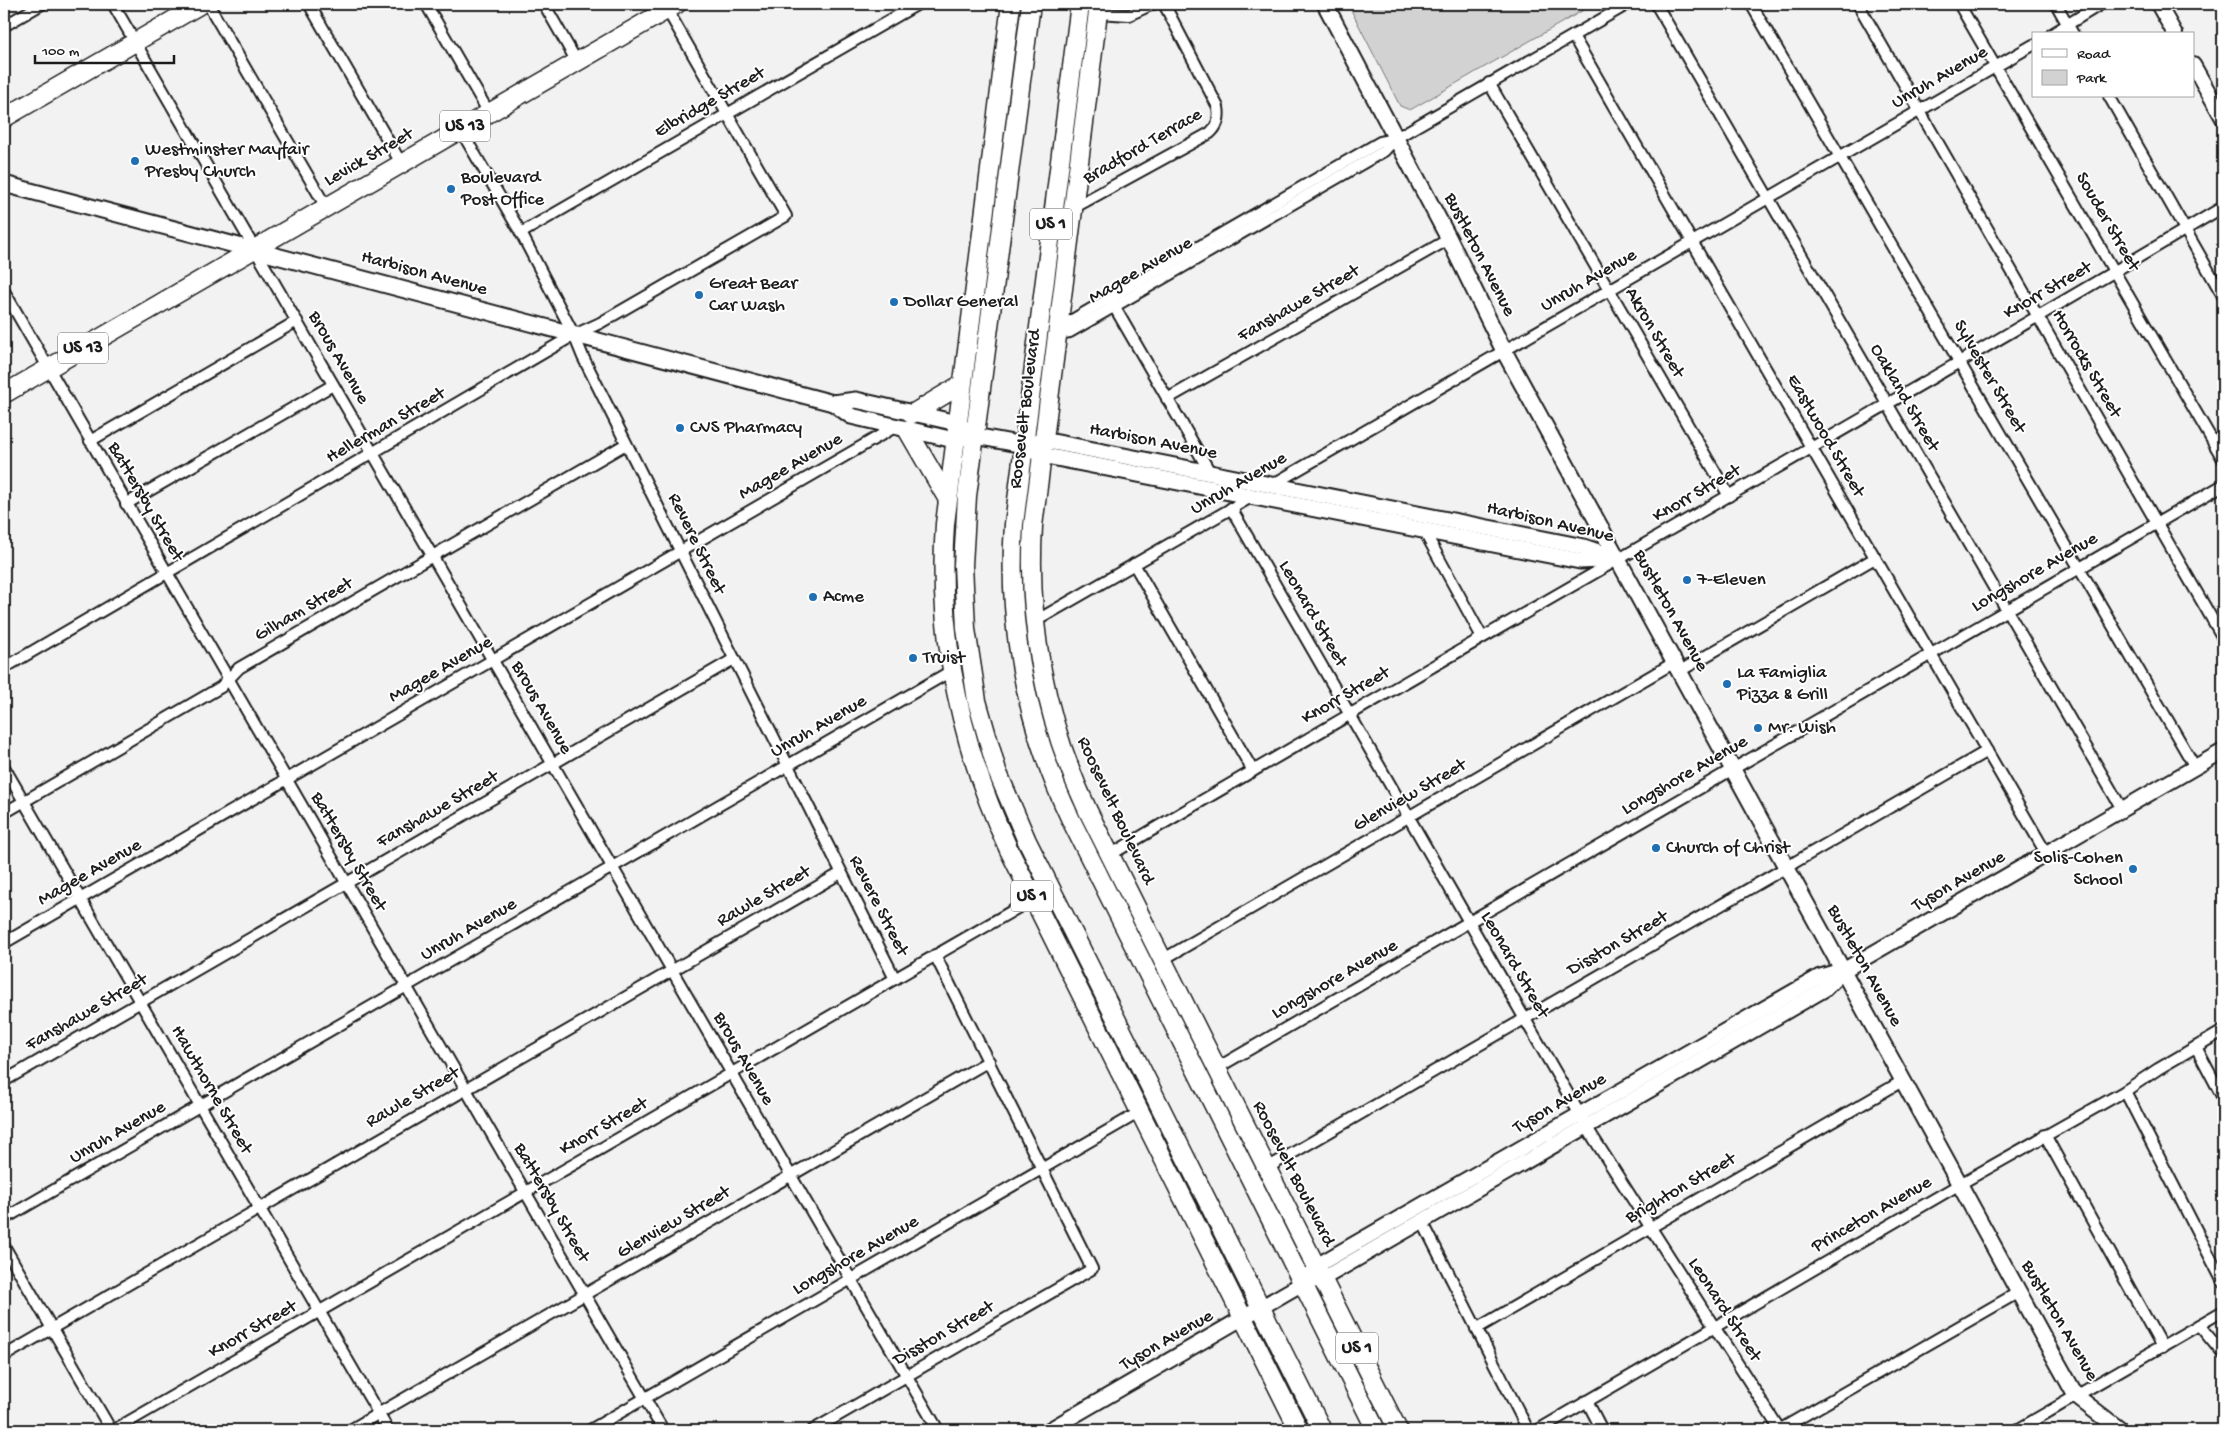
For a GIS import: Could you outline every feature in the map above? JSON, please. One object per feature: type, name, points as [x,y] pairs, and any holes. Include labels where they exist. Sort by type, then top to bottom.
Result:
[{"type":"highway","points":[[4,118],[201,4]]},
{"type":"highway","name":"US 1","points":[[1010,4],[947,498],[943,587],[951,671],[963,729],[978,778],[998,827],[1299,1430]]},
{"type":"highway","points":[[1016,4],[1022,68]]},
{"type":"highway","name":"US 1","points":[[1031,4],[975,436],[963,544],[964,608],[975,692],[992,756],[1027,841],[1322,1430]]},
{"type":"highway","name":"Roosevelt Boulevard","points":[[1080,4],[1014,524],[1012,605],[1024,690],[1043,755],[1071,820],[1376,1430]]},
{"type":"highway","name":"Levick Street","points":[[4,394],[577,62],[669,6]]},
{"type":"highway","name":"Roosevelt Boulevard","points":[[1099,8],[1042,448],[1032,548],[1034,622],[1043,685],[1059,742],[1079,791],[1398,1430]]},
{"type":"highway","points":[[1077,23],[1087,100]]},
{"type":"highway","points":[[973,299],[1003,216]]},
{"type":"highway","points":[[947,498],[905,424],[962,384]]},
{"type":"highway","points":[[1354,1386],[1385,1430]]},
{"type":"main road","name":"Bustleton Avenue","points":[[1325,4],[1449,239],[1504,351],[2076,1396],[2120,1430]]},
{"type":"main road","name":"Harbison Avenue","points":[[4,184],[253,248],[833,403],[851,416],[1211,474],[1584,547],[1619,559]]},
{"type":"main road","name":"Harbison Avenue","points":[[833,403],[856,400],[905,424]]},
{"type":"main road","name":"Harbison Avenue","points":[[1042,448],[1252,497],[1580,561],[1619,559]]},
{"type":"street","points":[[4,26],[42,4]]},
{"type":"street","name":"Brous Avenue","points":[[113,4],[938,1430]]},
{"type":"street","points":[[208,4],[326,207]]},
{"type":"street","points":[[309,4],[401,163]]},
{"type":"street","points":[[426,4],[489,113]]},
{"type":"street","points":[[544,4],[577,62]]},
{"type":"street","name":"Elbridge Street","points":[[521,233],[918,4]]},
{"type":"street","points":[[1099,8],[1129,15],[1153,4]]},
{"type":"street","name":"Bradford Terrace","points":[[1073,208],[1210,133],[1217,125],[1218,107],[1164,4]]},
{"type":"street","name":"Magee Avenue","points":[[1057,334],[1070,332],[1112,302],[1244,226],[1384,151],[1396,138],[1628,4]]},
{"type":"street","name":"Oakland Street","points":[[1656,4],[2122,810]]},
{"type":"street","name":"Sylvester Street","points":[[1751,4],[1841,155],[2195,767]]},
{"type":"street","name":"Horrocks Street","points":[[1858,4],[2223,638]]},
{"type":"street","name":"Souder Street","points":[[1959,4],[2223,459]]},
{"type":"street","points":[[2056,4],[2070,29],[2101,4]]},
{"type":"street","points":[[2158,4],[2174,32]]},
{"type":"street","points":[[669,6],[727,114]]},
{"type":"street","name":"Eastwood Street","points":[[1573,36],[2046,853]]},
{"type":"street","name":"Unruh Avenue","points":[[1034,622],[2032,46]]},
{"type":"street","points":[[2194,67],[2223,118]]},
{"type":"street","name":"Akron Street","points":[[1489,84],[1729,496]]},
{"type":"street","points":[[2109,98],[2223,296]]},
{"type":"street","name":"Hellerman Street","points":[[4,668],[374,454],[574,335],[600,323],[786,216],[727,114]]},
{"type":"street","name":"Revere Street","points":[[460,129],[521,233],[574,335],[626,444],[895,979]]},
{"type":"street","name":"Knorr Street","points":[[1110,855],[1349,714],[1887,405],[2223,207]]},
{"type":"street","name":"Fanshawe Street","points":[[1167,400],[1449,239]]},
{"type":"street","name":"Battersby Street","points":[[4,292],[662,1430]]},
{"type":"street","points":[[1112,302],[1211,474]]},
{"type":"street","points":[[90,441],[297,321]]},
{"type":"street","points":[[126,504],[333,385]]},
{"type":"street","name":"Magee Avenue","points":[[4,943],[905,424]]},
{"type":"street","name":"Gilham Street","points":[[4,813],[222,687],[234,670],[626,444]]},
{"type":"street","name":"Longshore Avenue","points":[[1217,1068],[2006,609],[2223,485]]},
{"type":"street","name":"Leonard Street","points":[[1231,508],[1587,1128],[1780,1430]]},
{"type":"street","points":[[1415,515],[1482,637]]},
{"type":"street","name":"Glenview Street","points":[[1162,960],[1408,818],[1875,558]]},
{"type":"street","points":[[1134,564],[1253,771]]},
{"type":"street","name":"Fanshawe Street","points":[[4,1081],[734,659]]},
{"type":"street","name":"Unruh Avenue","points":[[4,1219],[951,671]]},
{"type":"street","name":"Disston Street","points":[[1267,1168],[1987,751]]},
{"type":"street","name":"Tyson Avenue","points":[[1319,1272],[1422,1221],[1446,1200],[1580,1115],[1819,977],[1844,970],[2223,751]]},
{"type":"street","name":"Hawthorne Street","points":[[4,767],[388,1430]]},
{"type":"street","name":"Rawle Street","points":[[4,1356],[465,1088],[841,873]]},
{"type":"street","name":"Knorr Street","points":[[113,1430],[1033,899]]},
{"type":"street","name":"Revere Street","points":[[935,955],[1092,1269]]},
{"type":"street","name":"Tyson Avenue","points":[[1049,1430],[1446,1200],[1587,1128],[1825,989],[1844,970]]},
{"type":"street","name":"Princeton Avenue","points":[[1538,1430],[1960,1184],[2125,1091],[2223,1031]]},
{"type":"street","points":[[2196,1047],[2223,1098]]},
{"type":"street","name":"Glenview Street","points":[[350,1430],[989,1061]]},
{"type":"street","name":"Brighton Street","points":[[1476,1329],[1904,1080]]},
{"type":"street","points":[[2125,1091],[2223,1282]]},
{"type":"street","name":"Longshore Avenue","points":[[590,1430],[1140,1112]]},
{"type":"street","points":[[2045,1135],[2162,1347]]},
{"type":"street","points":[[1422,1221],[1528,1430]]},
{"type":"street","points":[[4,1246],[113,1430]]},
{"type":"street","name":"Disston Street","points":[[813,1430],[1092,1269]]},
{"type":"street","points":[[1780,1430],[2019,1292]]},
{"type":"street","points":[[2017,1430],[2223,1311]]},
{"type":"street","points":[[2198,1325],[2223,1354]]},
{"type":"street","points":[[1587,1401],[1602,1430]]},
{"type":"green space","points":[[1348,4],[1594,4],[1410,110],[1400,106]]},
{"type":"place","name":"Westminster Mayfair Presby Church","points":[[135,161]]},
{"type":"place","name":"Boulevard Post Office","points":[[451,189]]},
{"type":"place","name":"Great Bear Car Wash","points":[[699,295]]},
{"type":"place","name":"Dollar General","points":[[894,302]]},
{"type":"place","name":"CVS Pharmacy","points":[[680,428]]},
{"type":"place","name":"7-Eleven","points":[[1687,580]]},
{"type":"place","name":"Acme","points":[[813,597]]},
{"type":"place","name":"Truist","points":[[913,658]]},
{"type":"place","name":"La Famiglia Pizza & Grill","points":[[1727,684]]},
{"type":"place","name":"Mr. Wish","points":[[1758,728]]},
{"type":"place","name":"Church of Christ","points":[[1656,848]]},
{"type":"place","name":"Solis-Cohen School","points":[[2133,869]]}]
